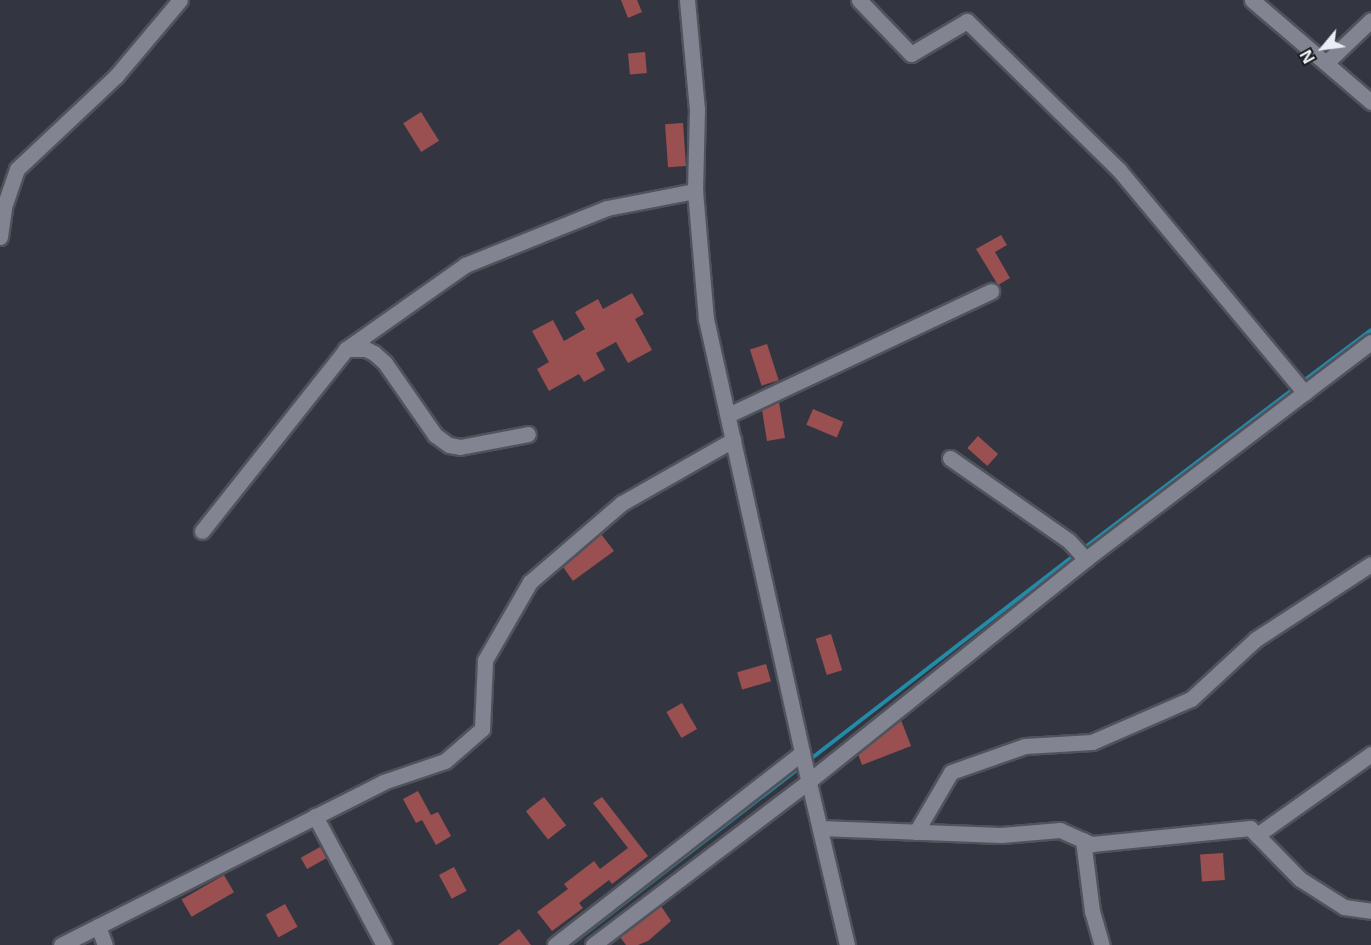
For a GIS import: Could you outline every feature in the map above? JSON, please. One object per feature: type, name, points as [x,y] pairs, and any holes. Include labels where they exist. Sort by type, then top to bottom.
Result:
[{"type":"street","points":[[0,237],[4,207],[17,169],[116,76],[180,0]]},
{"type":"street","points":[[687,0],[697,109],[695,191],[706,319],[802,753],[848,945]]},
{"type":"street","points":[[859,0],[911,54],[967,21],[1119,170],[1301,388]]},
{"type":"street","points":[[1252,0],[1371,102]]},
{"type":"street","points":[[1326,63],[1371,20]]},
{"type":"street","points":[[202,531],[346,349],[465,265],[607,208],[695,191]]},
{"type":"street","points":[[728,416],[991,291]]},
{"type":"street","points":[[592,945],[1301,388],[1371,342]]},
{"type":"street","points":[[346,349],[366,349],[385,363],[435,435],[449,445],[460,447],[528,434]]},
{"type":"street","points":[[61,945],[383,782],[445,761],[482,729],[485,660],[530,582],[622,503],[733,440]]},
{"type":"street","points":[[950,458],[1069,541],[1086,559]]},
{"type":"street","points":[[916,832],[951,772],[1024,746],[1092,742],[1191,699],[1256,639],[1371,564]]},
{"type":"street","points":[[555,945],[802,753]]},
{"type":"street","points":[[1257,835],[1371,754]]},
{"type":"street","points":[[315,816],[384,945]]},
{"type":"street","points":[[820,828],[1001,835],[1060,830],[1092,844],[1250,828],[1300,879],[1344,907],[1371,911]]},
{"type":"street","points":[[1083,840],[1092,911],[1102,945]]},
{"type":"street","points":[[98,926],[105,945]]},
{"type":"building","points":[[621,0],[637,0],[642,12],[628,18]]},
{"type":"building","points":[[645,52],[647,73],[630,74],[628,53]]},
{"type":"building","points":[[421,112],[439,141],[421,152],[403,123]]},
{"type":"building","points":[[683,123],[686,166],[668,167],[665,124]]},
{"type":"building","points":[[1001,235],[1007,245],[995,252],[1010,278],[998,285],[976,249]]},
{"type":"building","points":[[632,293],[644,314],[635,319],[652,350],[628,363],[616,342],[596,353],[605,370],[584,382],[579,374],[549,391],[537,369],[549,362],[532,331],[553,320],[564,341],[585,329],[575,312],[598,299],[603,309]]},
{"type":"building","points":[[767,344],[779,380],[762,386],[750,350]]},
{"type":"building","points":[[779,402],[785,438],[767,441],[762,410]]},
{"type":"building","points":[[813,409],[843,422],[837,438],[806,425]]},
{"type":"building","points":[[978,436],[998,454],[987,466],[967,448]]},
{"type":"building","points":[[601,534],[614,551],[573,581],[563,567]]},
{"type":"building","points":[[831,634],[842,670],[827,675],[816,639]]},
{"type":"building","points":[[766,664],[771,681],[742,690],[737,672]]},
{"type":"building","points":[[682,703],[697,729],[681,738],[666,712]]},
{"type":"building","points":[[901,720],[911,746],[862,765],[858,754]]},
{"type":"building","points":[[418,791],[431,815],[438,812],[451,836],[436,845],[422,820],[416,823],[403,799]]},
{"type":"building","points":[[544,797],[566,825],[548,840],[526,811]]},
{"type":"building","points":[[602,797],[648,856],[612,884],[609,880],[579,903],[583,908],[552,931],[537,912],[568,889],[564,884],[594,861],[600,869],[628,848],[593,803]]},
{"type":"building","points":[[320,847],[326,858],[307,869],[301,858]]},
{"type":"building","points":[[1223,853],[1225,880],[1202,882],[1200,855]]},
{"type":"building","points":[[454,867],[467,891],[452,899],[439,875]]},
{"type":"building","points":[[224,875],[234,892],[192,917],[182,900]]},
{"type":"building","points":[[285,904],[298,927],[278,937],[266,915]]},
{"type":"building","points":[[661,906],[671,921],[648,941],[638,945],[626,945],[620,937]]},
{"type":"building","points":[[519,929],[531,945],[498,945]]},
{"type":"waterway","points":[[1302,382],[1371,330]]},
{"type":"waterway","points":[[1088,545],[1296,387]]},
{"type":"waterway","points":[[808,761],[1071,558]]},
{"type":"waterway","points":[[570,945],[802,766]]}]
